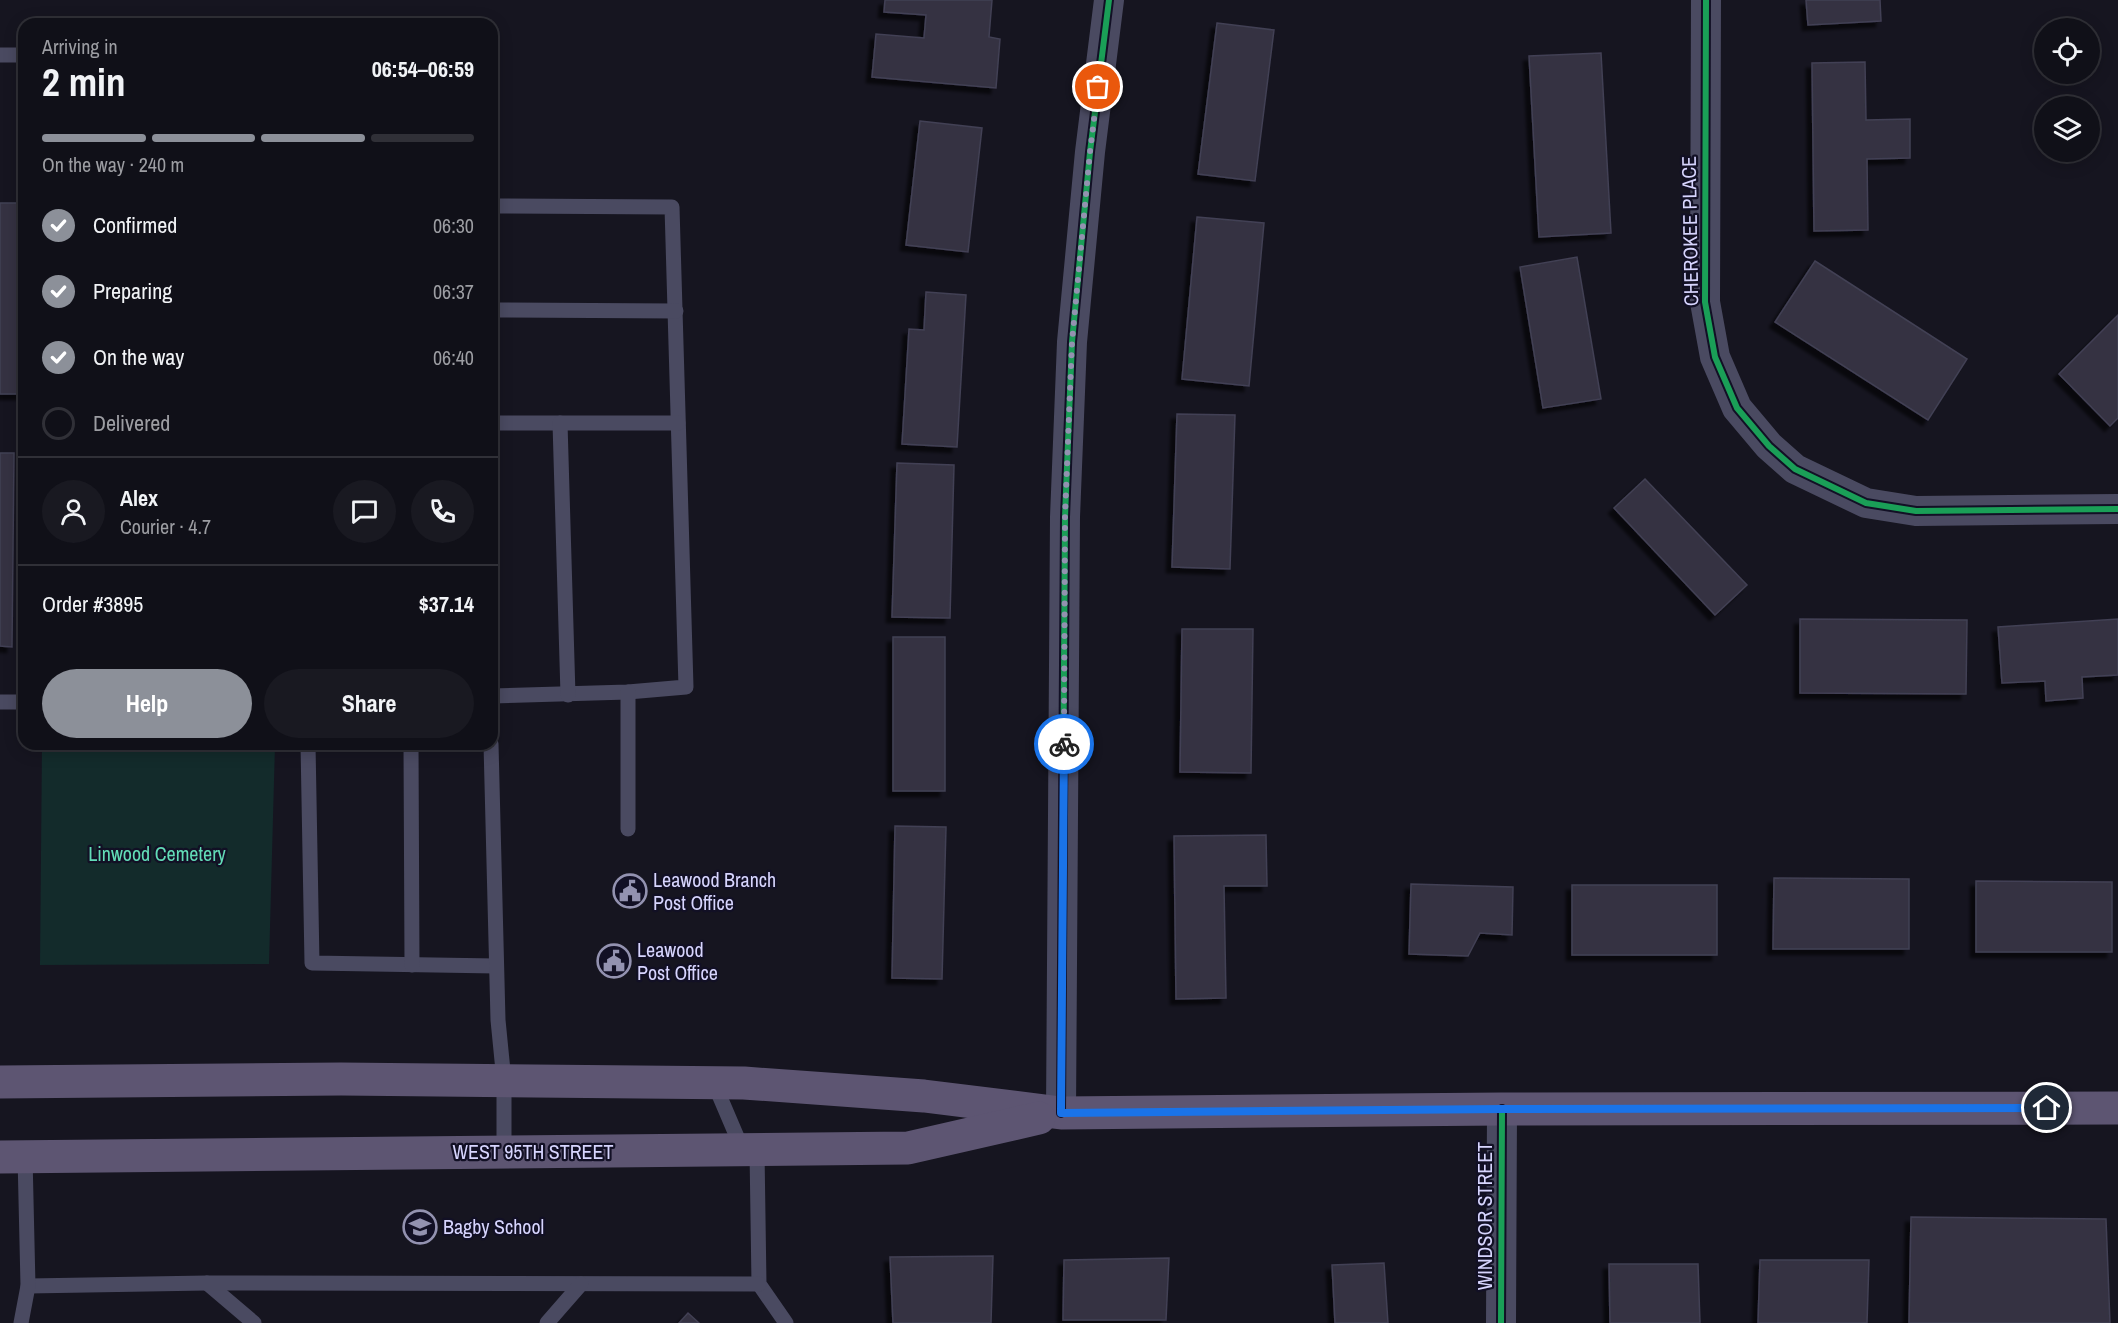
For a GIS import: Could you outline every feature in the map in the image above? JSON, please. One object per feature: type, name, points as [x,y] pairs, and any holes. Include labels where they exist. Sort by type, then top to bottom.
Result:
[{"type":"main road","name":"WEST 95TH STREET","points":[[0,1082],[330,1079],[744,1083],[924,1096],[1061,1113],[1502,1109],[2118,1108]]},
{"type":"main road","name":"WEST 95TH STREET","points":[[12,1156],[908,1148],[1061,1113]]},
{"type":"street","points":[[1061,1113],[1065,516],[1072,354],[1090,152],[1109,0]]},
{"type":"street","name":"CHEROKEE PLACE","points":[[1706,0],[1705,302],[1715,357],[1737,408],[1769,446],[1795,469],[1866,503],[1916,511],[2118,509]]},
{"type":"street","name":"WINDSOR STREET","points":[[1501,1323],[1502,1109]]},
{"type":"lane","points":[[0,55],[18,55]]},
{"type":"lane","points":[[498,206],[672,207],[686,687],[568,695],[498,696]]},
{"type":"lane","points":[[498,310],[676,311]]},
{"type":"lane","points":[[498,423],[678,423]]},
{"type":"lane","points":[[560,423],[568,695]]},
{"type":"lane","points":[[628,692],[628,829]]},
{"type":"lane","points":[[0,702],[18,702]]},
{"type":"lane","points":[[308,750],[312,963],[496,966]]},
{"type":"lane","points":[[411,750],[412,964]]},
{"type":"lane","points":[[491,750],[498,1020],[504,1081],[504,1152]]},
{"type":"lane","points":[[714,1083],[750,1151],[759,1284],[786,1323]]},
{"type":"lane","points":[[12,1156],[28,1286],[21,1323]]},
{"type":"lane","points":[[28,1286],[207,1283],[759,1284]]},
{"type":"lane","points":[[207,1283],[254,1323]]},
{"type":"lane","points":[[547,1323],[581,1284]]},
{"type":"green space","name":"Linwood Cemetery","points":[[42,750],[275,750],[269,964],[40,965]]},
{"type":"building","points":[[885,0],[992,0],[989,37],[1000,39],[996,88],[872,77],[876,34],[924,38],[926,15],[884,12]]},
{"type":"building","points":[[1806,0],[1880,0],[1881,21],[1808,25]]},
{"type":"building","points":[[1217,23],[1274,30],[1255,181],[1198,174]]},
{"type":"building","points":[[1601,53],[1611,233],[1539,237],[1529,56]]},
{"type":"building","points":[[1865,62],[1866,120],[1910,119],[1910,158],[1867,159],[1868,230],[1814,231],[1812,63]]},
{"type":"building","points":[[920,121],[982,128],[968,252],[906,245]]},
{"type":"building","points":[[0,203],[18,203],[18,394],[0,394]]},
{"type":"building","points":[[1197,217],[1264,223],[1249,386],[1182,379]]},
{"type":"building","points":[[1577,257],[1601,399],[1543,408],[1520,267]]},
{"type":"building","points":[[1815,261],[1967,359],[1928,420],[1775,322]]},
{"type":"building","points":[[926,292],[966,295],[957,447],[902,444],[909,329],[924,330]]},
{"type":"building","points":[[2118,315],[2118,418],[2110,426],[2059,374]]},
{"type":"building","points":[[1177,414],[1235,415],[1230,569],[1172,567]]},
{"type":"building","points":[[0,453],[14,453],[12,647],[0,646]]},
{"type":"building","points":[[897,463],[954,465],[950,618],[892,617]]},
{"type":"building","points":[[1645,479],[1747,585],[1715,615],[1614,508]]},
{"type":"building","points":[[1800,619],[1967,620],[1966,694],[1800,693]]},
{"type":"building","points":[[2118,619],[2118,675],[2082,677],[2083,698],[2046,701],[2045,681],[2002,683],[1998,627]]},
{"type":"building","points":[[1182,629],[1253,629],[1251,773],[1180,772]]},
{"type":"building","points":[[893,637],[945,637],[945,791],[893,791]]},
{"type":"building","points":[[895,826],[946,827],[942,979],[892,978]]},
{"type":"building","points":[[1266,835],[1267,886],[1224,886],[1226,998],[1176,999],[1174,836]]},
{"type":"building","points":[[1774,878],[1909,879],[1909,949],[1773,949]]},
{"type":"building","points":[[1976,881],[2112,882],[2112,952],[1976,952]]},
{"type":"building","points":[[1411,884],[1513,887],[1512,935],[1480,933],[1468,956],[1409,954]]},
{"type":"building","points":[[1572,885],[1717,885],[1717,955],[1572,955]]},
{"type":"building","points":[[1911,1217],[2106,1219],[2110,1323],[1909,1323]]},
{"type":"building","points":[[993,1256],[991,1323],[893,1323],[890,1257]]},
{"type":"building","points":[[1169,1258],[1166,1320],[1063,1320],[1064,1260]]},
{"type":"building","points":[[1760,1260],[1869,1260],[1867,1323],[1758,1323]]},
{"type":"building","points":[[1384,1263],[1388,1323],[1335,1323],[1332,1265]]},
{"type":"building","points":[[1609,1264],[1698,1264],[1700,1323],[1610,1323]]},
{"type":"building","points":[[688,1313],[699,1323],[679,1323]]},
{"type":"cycle path","points":[[1061,1113],[1065,517],[1072,342],[1090,152],[1109,0]]},
{"type":"cycle path","points":[[1706,0],[1705,302],[1715,357],[1737,408],[1769,446],[1795,469],[1866,503],[1916,511],[2118,509]]},
{"type":"cycle path","points":[[1501,1323],[1502,1109]]},
{"type":"way so far","points":[[1064,744],[1065,516],[1072,342],[1098,87]]},
{"type":"place","name":"Leawood Branch Post Office","points":[[630,891]]},
{"type":"place","name":"Leawood Post Office","points":[[614,961]]},
{"type":"place","name":"Bagby School","points":[[420,1227]]},
{"type":"route","points":[[1064,744],[1061,1113],[2047,1108]]}]
